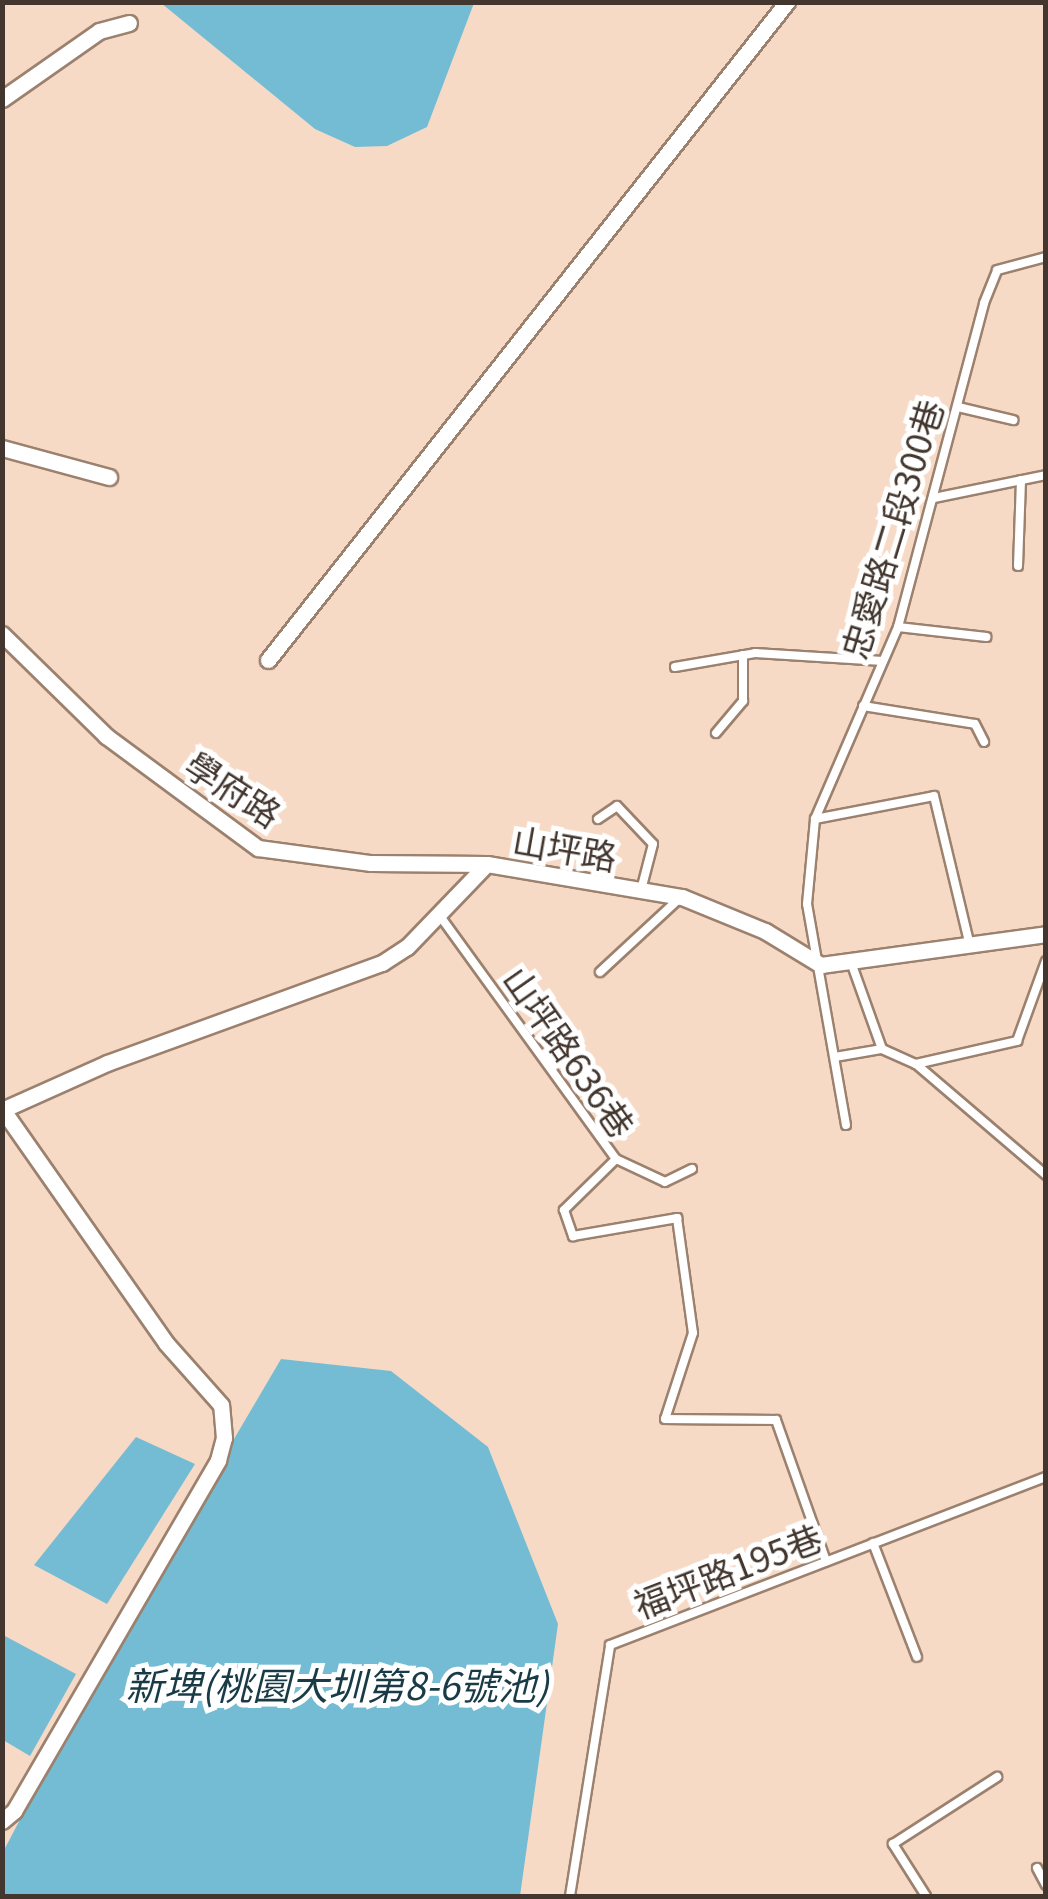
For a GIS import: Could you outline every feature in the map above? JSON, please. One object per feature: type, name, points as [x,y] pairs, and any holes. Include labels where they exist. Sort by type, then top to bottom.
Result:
[{"type":"street","points":[[268,660],[787,2]]},
{"type":"street","points":[[2,99],[99,32],[129,23]]},
{"type":"street","points":[[2,448],[109,477]]},
{"type":"street","name":"學府路","points":[[2,634],[106,736],[258,848],[371,863],[487,864]]},
{"type":"street","name":"山坪路","points":[[3,1110],[108,1062],[382,963],[487,864],[682,897],[765,932],[820,966]]},
{"type":"street","points":[[820,966],[852,965],[1046,934]]},
{"type":"street","points":[[2,1821],[14,1811],[218,1460],[224,1438],[222,1405],[166,1344],[3,1110]]},
{"type":"lane","name":"忠愛路二段300巷","points":[[846,1125],[807,904],[815,818],[898,627],[997,270],[1046,257]]},
{"type":"lane","points":[[958,407],[1013,420]]},
{"type":"lane","points":[[934,498],[1046,475]]},
{"type":"lane","points":[[1018,566],[1021,480]]},
{"type":"lane","points":[[898,627],[986,637]]},
{"type":"lane","points":[[675,667],[743,656],[883,661]]},
{"type":"lane","points":[[716,733],[743,700],[743,656]]},
{"type":"lane","points":[[863,706],[975,724],[984,742]]},
{"type":"lane","points":[[815,818],[934,796],[970,946]]},
{"type":"lane","points":[[598,818],[618,806],[652,844],[641,890]]},
{"type":"lane","points":[[600,972],[682,897]]},
{"type":"lane","name":"山坪路636巷","points":[[438,914],[616,1160],[564,1210],[573,1236],[677,1218],[693,1334],[665,1419],[776,1420],[826,1562]]},
{"type":"lane","points":[[916,1064],[1016,1041],[1046,961]]},
{"type":"lane","points":[[852,965],[882,1049]]},
{"type":"lane","points":[[836,1057],[882,1049],[916,1064],[1046,1174]]},
{"type":"lane","points":[[616,1160],[664,1182],[692,1169]]},
{"type":"lane","name":"福坪路195巷","points":[[570,1896],[610,1645],[1046,1477]]},
{"type":"lane","points":[[873,1544],[916,1657]]},
{"type":"lane","points":[[926,1896],[894,1844],[998,1777]]},
{"type":"lane","points":[[1037,1868],[1046,1885]]},
{"type":"water","points":[[161,3],[474,3],[427,127],[387,146],[355,147],[315,129]]},
{"type":"water","name":"新埤(桃園大圳第8-6號池)","points":[[281,1359],[391,1371],[488,1447],[558,1624],[520,1896],[3,1896],[3,1852],[99,1669]]},
{"type":"water","points":[[136,1437],[195,1464],[107,1604],[34,1565]]},
{"type":"water","points":[[3,1635],[76,1674],[30,1756],[3,1740]]}]
